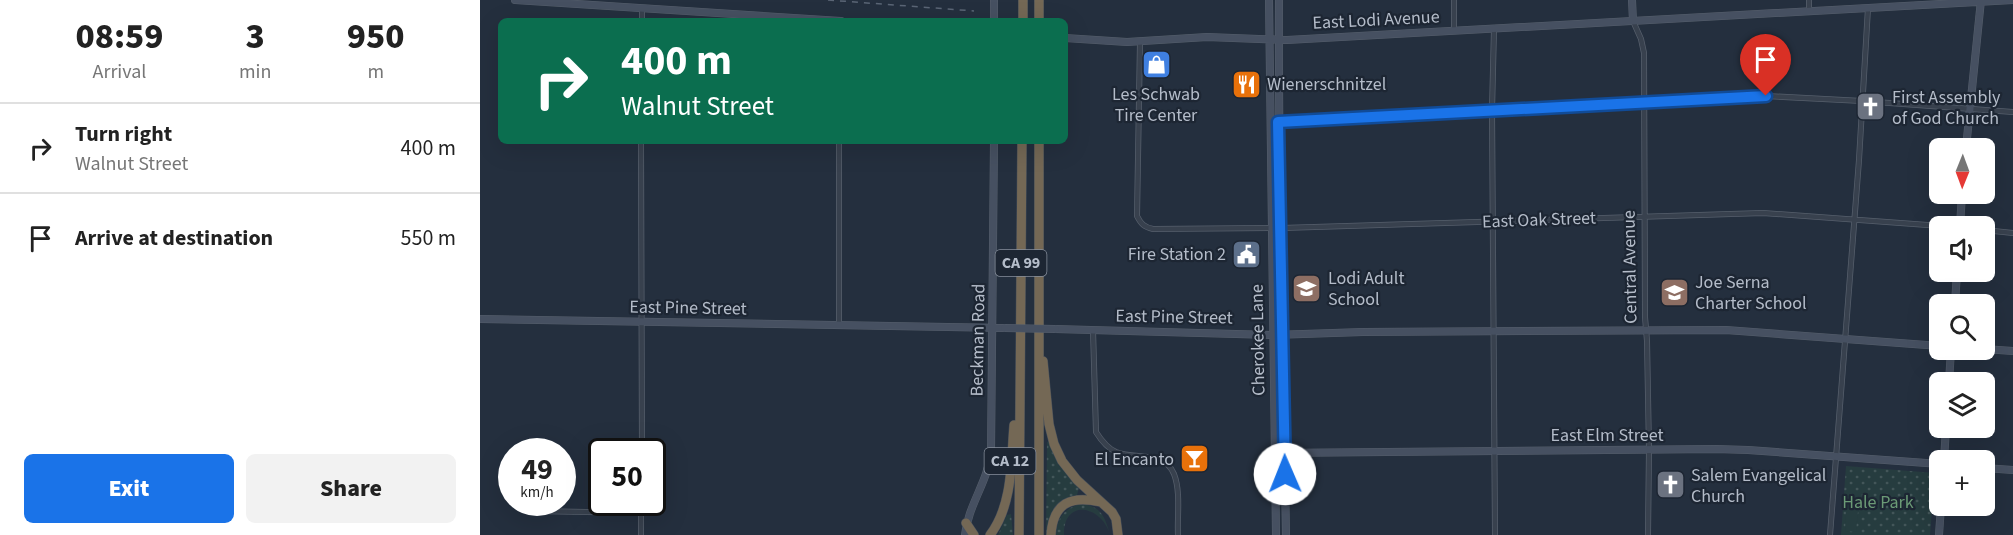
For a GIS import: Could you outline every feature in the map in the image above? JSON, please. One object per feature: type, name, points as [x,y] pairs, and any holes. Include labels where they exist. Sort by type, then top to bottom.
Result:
[{"type":"highway","points":[[1023,0],[1023,18]]},
{"type":"highway","points":[[1039,18],[1040,0]]},
{"type":"highway","name":"CA 99","points":[[1019,535],[1022,144]]},
{"type":"highway","name":"CA 99","points":[[1039,144],[1039,535]]},
{"type":"highway","points":[[1038,335],[1046,373],[1047,411],[1054,444],[1062,461],[1077,480],[1112,512],[1116,519],[1118,535]]},
{"type":"highway","name":"CA 12","points":[[990,535],[1003,513],[1015,407],[1020,384]]},
{"type":"highway","points":[[1051,535],[1056,513],[1067,502],[1083,499],[1102,502]]},
{"type":"highway","points":[[966,523],[974,535]]},
{"type":"street","points":[[515,0],[794,18]]},
{"type":"street","points":[[994,0],[994,18]]},
{"type":"street","name":"Cherokee Lane","points":[[1269,0],[1276,535]]},
{"type":"street","name":"Cherokee Lane","points":[[1278,0],[1278,122],[1282,228],[1286,535]]},
{"type":"street","points":[[1454,0],[1454,31]]},
{"type":"street","name":"Central Avenue","points":[[1632,0],[1633,21],[1644,53],[1648,535]]},
{"type":"street","points":[[1809,0],[1809,11]]},
{"type":"street","name":"East Lodi Avenue","points":[[1068,38],[1140,42],[1207,37],[1278,40],[2013,0]]},
{"type":"street","points":[[1967,138],[1981,1]]},
{"type":"street","points":[[642,8],[642,18]]},
{"type":"street","points":[[1830,535],[1868,8]]},
{"type":"street","points":[[1494,29],[1492,110],[1495,535]]},
{"type":"street","points":[[1140,42],[1137,216],[1140,223],[1153,229],[1271,228]]},
{"type":"street","points":[[1278,122],[1766,96],[2013,112]]},
{"type":"street","points":[[641,144],[642,438]]},
{"type":"street","points":[[839,144],[839,326]]},
{"type":"street","name":"Beckman Road","points":[[965,535],[966,523],[990,463],[994,144]]},
{"type":"street","name":"East Oak Street","points":[[1282,228],[1763,213],[1929,225]]},
{"type":"street","points":[[1995,231],[2013,232]]},
{"type":"street","name":"East Pine Street","points":[[480,319],[1274,335],[1350,332],[1750,331],[1929,345]]},
{"type":"street","points":[[1093,330],[1096,432],[1102,442],[1115,451],[1150,456],[1162,460],[1169,466],[1176,483],[1178,535]]},
{"type":"street","points":[[1995,350],[2013,351]]},
{"type":"street","name":"East Elm Street","points":[[1275,453],[1748,450],[1929,463]]},
{"type":"street","points":[[1995,469],[2013,470]]},
{"type":"street","points":[[641,516],[641,535]]},
{"type":"street","points":[[1939,535],[1940,516]]},
{"type":"green space","points":[[1050,441],[1057,460],[1079,488],[1077,495],[1059,505],[1048,535],[1046,535],[1047,442]]},
{"type":"green space","name":"Hale Park","points":[[1846,466],[1929,473],[1929,516],[1932,516],[1930,535],[1841,535]]},
{"type":"green space","points":[[1081,504],[1097,509],[1109,531],[1097,515],[1082,510],[1075,511],[1069,516],[1065,524],[1064,535],[1056,535],[1062,515],[1070,508]]},
{"type":"green space","points":[[1846,510],[1858,511],[1856,532],[1845,531]]},
{"type":"green space","points":[[1011,514],[1013,535],[998,535],[1007,515]]},
{"type":"railway","points":[[828,0],[974,11]]},
{"type":"place","name":"Les Schwab Tire Center","points":[[1156,65]]},
{"type":"place","name":"Wienerschnitzel","points":[[1246,84]]},
{"type":"place","name":"First Assembly of God Church","points":[[1871,107]]},
{"type":"place","name":"Fire Station 2","points":[[1247,254]]},
{"type":"place","name":"Lodi Adult School","points":[[1307,288]]},
{"type":"place","name":"Joe Serna Charter School","points":[[1674,292]]},
{"type":"place","name":"El Encanto","points":[[1195,459]]},
{"type":"place","name":"Salem Evangelical Church","points":[[1670,485]]},
{"type":"route","points":[[1285,474],[1278,122],[1766,96]]}]
